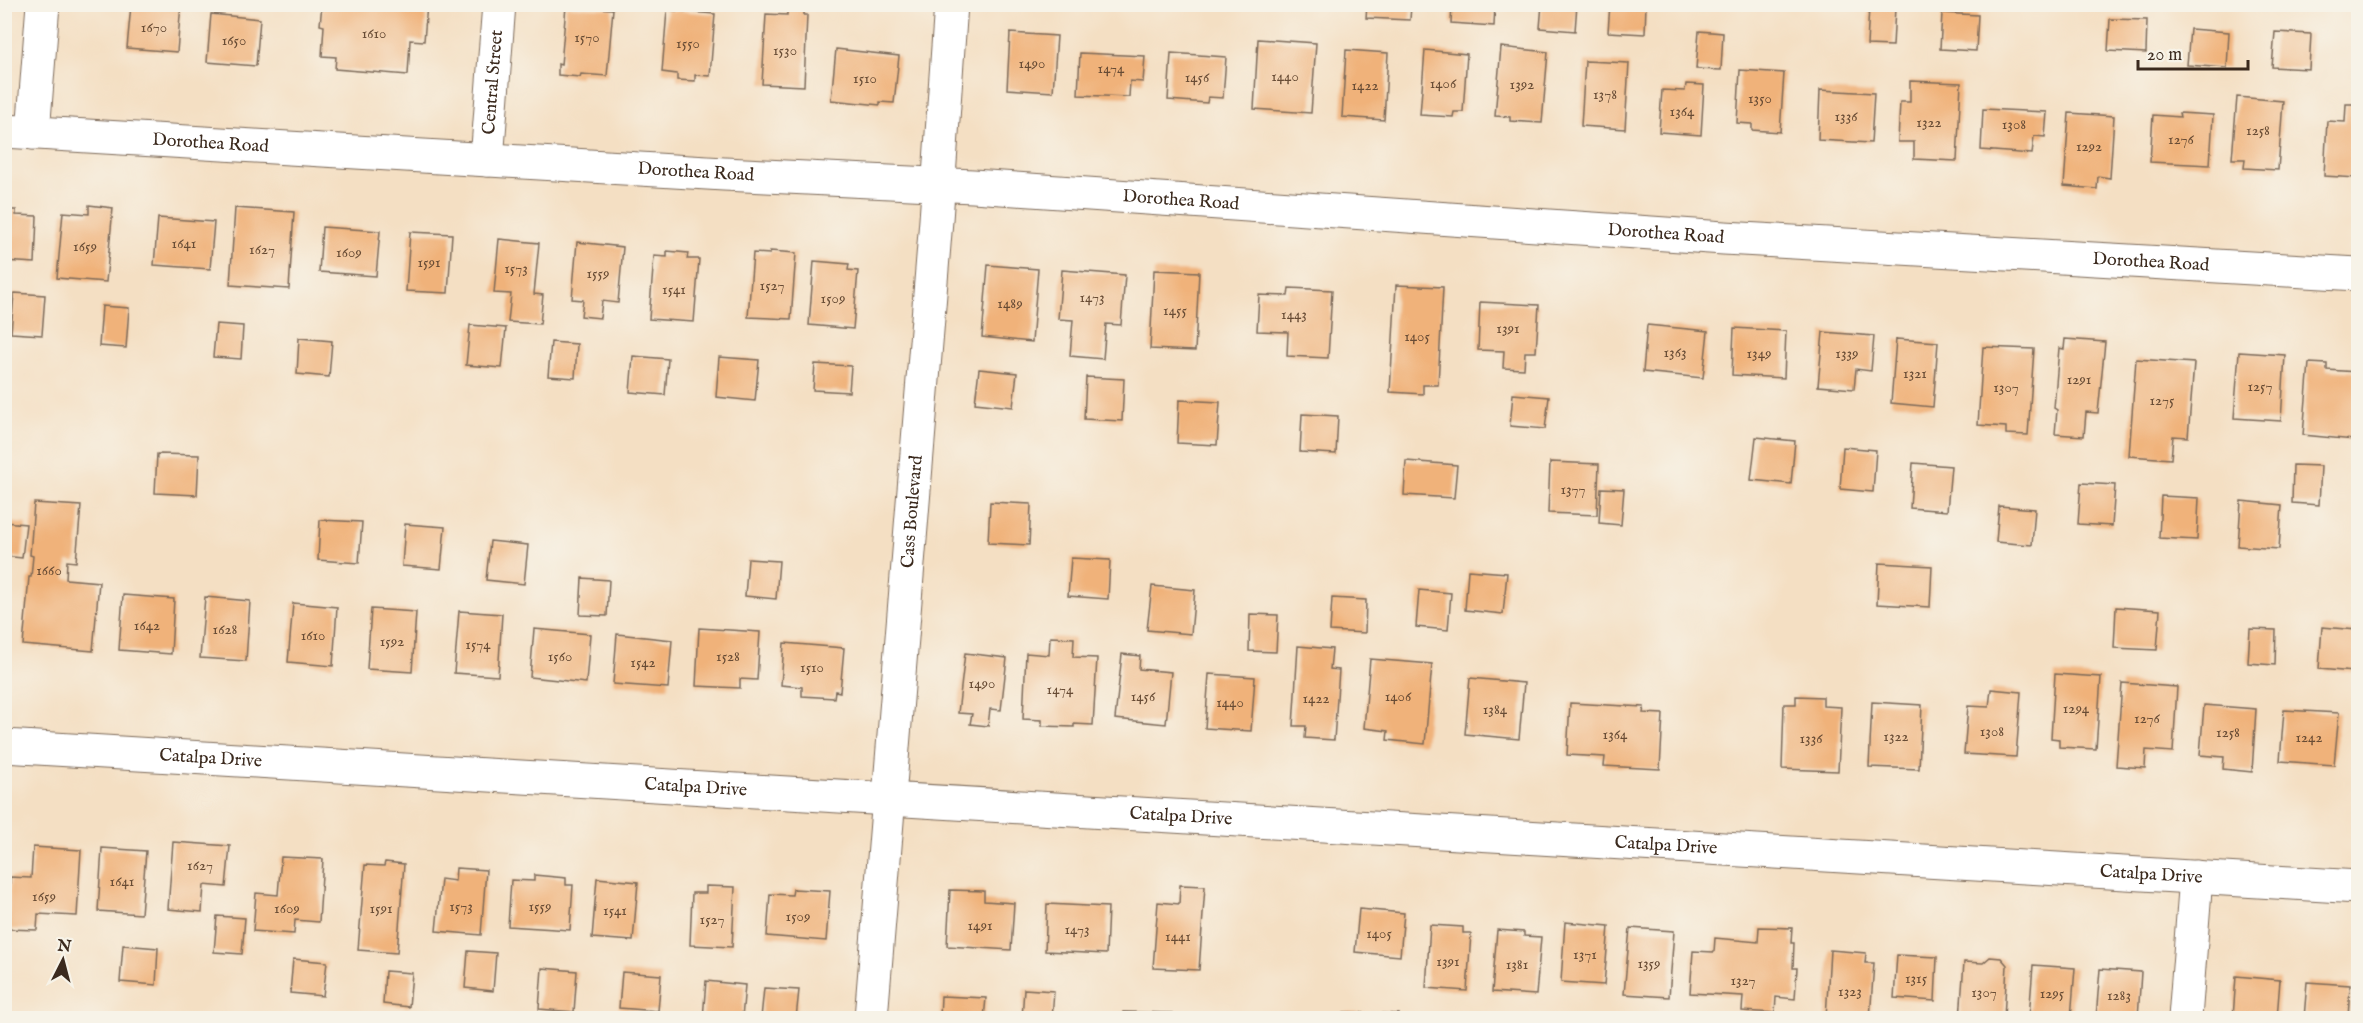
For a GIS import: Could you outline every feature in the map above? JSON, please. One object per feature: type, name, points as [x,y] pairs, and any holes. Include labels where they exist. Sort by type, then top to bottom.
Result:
[{"type":"street","points":[[19,132],[43,4]]},
{"type":"street","name":"Central Street","points":[[487,160],[499,4]]},
{"type":"street","name":"Cass Boulevard","points":[[871,1018],[951,4]]},
{"type":"street","name":"Dorothea Road","points":[[19,132],[973,186],[1736,239],[2358,274]]},
{"type":"street","name":"Catalpa Drive","points":[[4,746],[2358,887]]},
{"type":"street","points":[[2185,1018],[2196,877]]},
{"type":"building","points":[[155,4],[181,4],[177,52],[127,48],[131,5],[155,7]]},
{"type":"building","points":[[322,4],[427,4],[424,41],[410,40],[408,75],[335,69],[336,57],[322,56],[324,26],[320,25]]},
{"type":"building","points":[[787,4],[804,4],[804,15],[807,15],[804,86],[762,84],[766,14],[787,15]]},
{"type":"building","points":[[1452,4],[1495,4],[1494,26],[1451,23]]},
{"type":"building","points":[[1542,4],[1577,4],[1575,31],[1540,28]]},
{"type":"building","points":[[1610,4],[1646,4],[1645,34],[1608,32]]},
{"type":"building","points":[[1367,5],[1411,5],[1410,20],[1366,18]]},
{"type":"building","points":[[566,6],[613,9],[607,76],[558,75],[558,64],[561,65]]},
{"type":"building","points":[[1869,6],[1895,7],[1893,46],[1867,45]]},
{"type":"building","points":[[667,10],[715,14],[710,76],[695,75],[695,81],[677,80],[677,74],[662,72]]},
{"type":"building","points":[[1942,13],[1978,15],[1976,51],[1940,49]]},
{"type":"building","points":[[211,14],[260,19],[256,66],[207,62]]},
{"type":"building","points":[[2110,19],[2147,20],[2146,53],[2108,51]]},
{"type":"building","points":[[2190,29],[2229,32],[2227,68],[2187,65]]},
{"type":"building","points":[[1699,31],[1723,33],[1721,70],[1696,69]]},
{"type":"building","points":[[2275,32],[2311,34],[2309,69],[2272,67]]},
{"type":"building","points":[[1010,33],[1057,36],[1053,92],[1007,89]]},
{"type":"building","points":[[1258,39],[1316,43],[1311,113],[1254,109]]},
{"type":"building","points":[[1501,47],[1548,52],[1542,123],[1510,121],[1510,117],[1495,116]]},
{"type":"building","points":[[836,49],[899,56],[894,103],[880,102],[880,105],[831,100]]},
{"type":"building","points":[[1346,50],[1388,53],[1384,120],[1342,117]]},
{"type":"building","points":[[1425,50],[1467,54],[1463,112],[1454,112],[1453,117],[1420,115]]},
{"type":"building","points":[[1080,53],[1145,56],[1143,82],[1130,81],[1129,97],[1078,95]]},
{"type":"building","points":[[1171,53],[1226,57],[1223,98],[1208,97],[1207,103],[1168,100]]},
{"type":"building","points":[[1585,61],[1629,63],[1625,129],[1581,126]]},
{"type":"building","points":[[1740,70],[1784,73],[1780,132],[1752,130],[1752,124],[1737,123]]},
{"type":"building","points":[[1910,81],[1961,83],[1957,161],[1914,159],[1914,142],[1898,142],[1900,102],[1910,102]]},
{"type":"building","points":[[1686,84],[1704,85],[1701,135],[1659,132],[1662,90],[1685,91]]},
{"type":"building","points":[[1820,90],[1874,93],[1871,143],[1818,140]]},
{"type":"building","points":[[2237,97],[2283,101],[2278,170],[2244,168],[2245,159],[2232,159]]},
{"type":"building","points":[[2346,104],[2358,104],[2358,178],[2324,176],[2327,121],[2345,122]]},
{"type":"building","points":[[1983,109],[2047,112],[2045,137],[2034,136],[2032,154],[1981,150]]},
{"type":"building","points":[[2069,113],[2114,116],[2110,178],[2098,176],[2097,189],[2064,186]]},
{"type":"building","points":[[2179,113],[2213,115],[2210,165],[2150,162],[2153,115],[2180,117]]},
{"type":"building","points":[[89,205],[113,208],[106,282],[57,278],[63,212],[89,214]]},
{"type":"building","points":[[235,208],[294,212],[289,289],[230,285]]},
{"type":"building","points":[[4,210],[16,210],[16,215],[37,216],[35,263],[4,261]]},
{"type":"building","points":[[158,218],[214,222],[210,269],[154,265]]},
{"type":"building","points":[[322,227],[380,231],[376,276],[319,272]]},
{"type":"building","points":[[410,232],[452,234],[448,293],[406,291]]},
{"type":"building","points":[[499,239],[539,243],[534,294],[543,295],[540,324],[508,322],[511,294],[494,293]]},
{"type":"building","points":[[577,242],[623,247],[618,303],[602,301],[600,318],[581,316],[583,300],[572,299]]},
{"type":"building","points":[[667,251],[688,253],[687,259],[699,259],[694,322],[649,319],[654,256],[667,257]]},
{"type":"building","points":[[770,251],[796,253],[791,319],[748,317],[753,253],[770,254]]},
{"type":"building","points":[[814,261],[849,264],[848,270],[858,271],[853,329],[809,325]]},
{"type":"building","points":[[988,265],[1038,269],[1032,342],[982,337]]},
{"type":"building","points":[[1062,270],[1125,275],[1121,325],[1106,324],[1103,359],[1070,356],[1073,320],[1058,319]]},
{"type":"building","points":[[1154,270],[1199,272],[1195,351],[1150,349]]},
{"type":"building","points":[[1396,285],[1443,287],[1438,385],[1423,385],[1423,394],[1390,392]]},
{"type":"building","points":[[1289,288],[1332,290],[1328,358],[1287,356],[1288,332],[1257,331],[1259,295],[1288,296]]},
{"type":"building","points":[[14,293],[45,295],[42,335],[11,333]]},
{"type":"building","points":[[1480,302],[1539,305],[1536,352],[1525,352],[1524,369],[1503,368],[1504,351],[1478,350]]},
{"type":"building","points":[[102,306],[129,308],[126,348],[99,346]]},
{"type":"building","points":[[216,324],[243,326],[241,359],[213,357]]},
{"type":"building","points":[[470,325],[506,328],[502,368],[466,365]]},
{"type":"building","points":[[1647,325],[1708,331],[1703,378],[1643,372]]},
{"type":"building","points":[[1734,328],[1786,331],[1784,378],[1732,375]]},
{"type":"building","points":[[1823,332],[1874,336],[1871,371],[1856,369],[1854,389],[1818,386]]},
{"type":"building","points":[[299,338],[332,341],[329,377],[297,374]]},
{"type":"building","points":[[1896,339],[1938,342],[1933,407],[1891,403]]},
{"type":"building","points":[[2065,339],[2105,342],[2098,413],[2086,412],[2084,436],[2055,434],[2057,410],[2054,408],[2059,348],[2064,349]]},
{"type":"building","points":[[551,342],[577,344],[575,378],[548,376]]},
{"type":"building","points":[[1983,347],[2034,349],[2028,435],[2006,434],[2006,427],[1978,425]]},
{"type":"building","points":[[2239,352],[2285,355],[2281,421],[2234,418]]},
{"type":"building","points":[[633,356],[668,359],[665,395],[630,392]]},
{"type":"building","points":[[719,357],[759,360],[755,401],[716,397]]},
{"type":"building","points":[[2136,359],[2194,363],[2188,437],[2173,436],[2171,459],[2129,456]]},
{"type":"building","points":[[2309,363],[2327,364],[2327,370],[2358,372],[2354,440],[2303,435]]},
{"type":"building","points":[[815,364],[851,366],[849,392],[813,390]]},
{"type":"building","points":[[979,369],[1017,373],[1013,407],[975,403]]},
{"type":"building","points":[[1086,377],[1124,379],[1122,421],[1084,419]]},
{"type":"building","points":[[1513,394],[1549,397],[1545,429],[1510,426]]},
{"type":"building","points":[[1179,400],[1220,402],[1217,445],[1177,443]]},
{"type":"building","points":[[1302,414],[1338,416],[1336,454],[1300,452]]},
{"type":"building","points":[[1756,437],[1795,441],[1791,484],[1751,480]]},
{"type":"building","points":[[1843,447],[1876,450],[1873,492],[1840,489]]},
{"type":"building","points":[[157,454],[199,455],[197,495],[155,493]]},
{"type":"building","points":[[1406,461],[1457,465],[1454,498],[1404,495]]},
{"type":"building","points":[[1550,462],[1599,464],[1597,515],[1548,513]]},
{"type":"building","points":[[1913,463],[1951,466],[1947,511],[1910,508]]},
{"type":"building","points":[[2293,465],[2321,466],[2319,505],[2292,503]]},
{"type":"building","points":[[2081,483],[2115,485],[2112,526],[2078,524]]},
{"type":"building","points":[[1601,488],[1624,489],[1621,525],[1599,523]]},
{"type":"building","points":[[2161,496],[2199,498],[2197,540],[2159,538]]},
{"type":"building","points":[[2241,501],[2282,505],[2279,549],[2238,546]]},
{"type":"building","points":[[990,502],[1031,504],[1029,545],[988,543]]},
{"type":"building","points":[[34,503],[81,506],[76,562],[67,561],[66,579],[99,582],[93,651],[23,645],[33,556],[30,555]]},
{"type":"building","points":[[1999,506],[2035,509],[2032,545],[1996,542]]},
{"type":"building","points":[[320,520],[362,522],[359,563],[318,560]]},
{"type":"building","points":[[4,522],[26,524],[22,558],[4,556]]},
{"type":"building","points":[[405,524],[445,527],[441,569],[402,566]]},
{"type":"building","points":[[490,541],[528,545],[524,584],[486,580]]},
{"type":"building","points":[[1071,558],[1110,560],[1108,599],[1068,596]]},
{"type":"building","points":[[748,559],[779,561],[776,599],[745,596]]},
{"type":"building","points":[[1879,563],[1932,566],[1930,607],[1877,604]]},
{"type":"building","points":[[1468,570],[1507,573],[1503,614],[1465,610]]},
{"type":"building","points":[[582,578],[609,580],[607,616],[580,615]]},
{"type":"building","points":[[1152,586],[1195,590],[1191,634],[1147,630]]},
{"type":"building","points":[[1419,590],[1451,593],[1448,630],[1416,627]]},
{"type":"building","points":[[123,595],[174,599],[171,654],[119,650]]},
{"type":"building","points":[[205,597],[250,601],[246,661],[200,658]]},
{"type":"building","points":[[1332,598],[1366,600],[1365,633],[1330,631]]},
{"type":"building","points":[[293,603],[337,607],[333,666],[288,662]]},
{"type":"building","points":[[2116,607],[2160,610],[2157,650],[2114,648]]},
{"type":"building","points":[[371,609],[416,612],[412,672],[367,669]]},
{"type":"building","points":[[459,611],[502,614],[498,676],[454,673]]},
{"type":"building","points":[[1250,614],[1278,615],[1276,652],[1249,651]]},
{"type":"building","points":[[2322,627],[2357,630],[2354,672],[2319,669]]},
{"type":"building","points":[[699,628],[760,632],[757,680],[740,679],[740,688],[696,686]]},
{"type":"building","points":[[534,629],[590,634],[586,683],[530,677]]},
{"type":"building","points":[[2250,629],[2276,630],[2275,665],[2248,663]]},
{"type":"building","points":[[617,634],[672,640],[668,688],[613,684]]},
{"type":"building","points":[[1050,637],[1074,638],[1073,657],[1097,658],[1093,725],[1042,726],[1042,720],[1023,719],[1026,653],[1049,655]]},
{"type":"building","points":[[784,643],[844,648],[840,692],[835,691],[834,698],[802,696],[802,687],[781,685]]},
{"type":"building","points":[[1298,646],[1332,649],[1330,669],[1339,670],[1334,740],[1305,738],[1306,726],[1293,726]]},
{"type":"building","points":[[965,653],[1007,658],[1001,710],[990,709],[988,726],[970,724],[972,714],[958,713]]},
{"type":"building","points":[[1122,654],[1140,656],[1139,669],[1171,672],[1166,724],[1115,719]]},
{"type":"building","points":[[1370,659],[1432,664],[1425,744],[1387,740],[1388,731],[1364,728]]},
{"type":"building","points":[[1209,674],[1255,677],[1251,731],[1205,728]]},
{"type":"building","points":[[2055,674],[2101,677],[2096,749],[2059,747],[2059,739],[2051,738]]},
{"type":"building","points":[[1470,678],[1524,683],[1519,739],[1465,734]]},
{"type":"building","points":[[2122,683],[2177,687],[2173,752],[2146,750],[2145,768],[2116,766]]},
{"type":"building","points":[[1991,689],[2021,692],[2016,757],[1964,754],[1968,706],[1989,707]]},
{"type":"building","points":[[1796,696],[1823,697],[1823,706],[1841,707],[1838,771],[1782,769],[1784,704],[1796,704]]},
{"type":"building","points":[[1872,702],[1922,705],[1919,769],[1869,767]]},
{"type":"building","points":[[1570,703],[1644,707],[1643,713],[1663,714],[1660,769],[1604,766],[1605,757],[1567,755]]},
{"type":"building","points":[[2204,705],[2256,709],[2252,772],[2223,769],[2224,757],[2200,755]]},
{"type":"building","points":[[2284,710],[2339,713],[2334,765],[2280,761]]},
{"type":"building","points":[[173,842],[230,846],[226,887],[204,885],[202,912],[168,909]]},
{"type":"building","points":[[33,847],[81,850],[77,916],[38,914],[37,930],[8,929],[10,877],[31,878]]},
{"type":"building","points":[[102,848],[146,851],[141,914],[98,911]]},
{"type":"building","points":[[281,857],[323,859],[319,922],[295,920],[294,934],[253,931],[256,893],[278,895]]},
{"type":"building","points":[[385,862],[404,864],[397,953],[358,950],[365,865],[384,866]]},
{"type":"building","points":[[456,868],[486,870],[481,935],[436,931],[441,879],[455,881]]},
{"type":"building","points":[[534,875],[566,878],[566,885],[573,885],[570,930],[508,926],[511,880],[534,881]]},
{"type":"building","points":[[597,878],[638,882],[633,941],[592,938]]},
{"type":"building","points":[[1180,885],[1205,886],[1199,970],[1153,968],[1158,902],[1179,904]]},
{"type":"building","points":[[706,886],[735,887],[732,947],[690,945],[692,893],[706,893]]},
{"type":"building","points":[[793,889],[830,891],[826,941],[767,936],[770,894],[792,895]]},
{"type":"building","points":[[950,890],[984,891],[984,901],[1014,903],[1011,950],[947,946]]},
{"type":"building","points":[[1047,904],[1108,907],[1106,954],[1045,951]]},
{"type":"building","points":[[1359,909],[1404,913],[1400,956],[1355,952]]},
{"type":"building","points":[[217,916],[245,918],[242,954],[214,952]]},
{"type":"building","points":[[1565,922],[1609,926],[1604,985],[1561,982]]},
{"type":"building","points":[[1430,925],[1463,927],[1463,933],[1471,933],[1467,991],[1426,988]]},
{"type":"building","points":[[1759,927],[1792,928],[1793,968],[1797,968],[1795,999],[1776,997],[1775,1013],[1742,1011],[1743,996],[1690,993],[1693,951],[1714,952],[1715,938],[1758,942]]},
{"type":"building","points":[[1630,928],[1674,931],[1669,997],[1624,994]]},
{"type":"building","points":[[1497,930],[1524,932],[1524,936],[1541,937],[1536,995],[1492,992]]},
{"type":"building","points":[[123,945],[158,948],[156,985],[120,982]]},
{"type":"building","points":[[1830,950],[1866,953],[1865,963],[1874,963],[1870,1018],[1826,1018]]},
{"type":"building","points":[[468,951],[496,953],[493,991],[465,988]]},
{"type":"building","points":[[1897,955],[1937,957],[1935,1001],[1894,998]]},
{"type":"building","points":[[1990,957],[2001,958],[2007,965],[2004,1018],[1960,1018],[1964,962],[1983,963]]},
{"type":"building","points":[[293,959],[327,962],[323,996],[290,993]]},
{"type":"building","points":[[2033,965],[2075,968],[2071,1018],[2029,1018]]},
{"type":"building","points":[[542,968],[577,971],[574,1012],[539,1009]]},
{"type":"building","points":[[2100,969],[2141,972],[2138,1018],[2096,1018]]},
{"type":"building","points":[[385,971],[412,973],[409,1007],[383,1004]]},
{"type":"building","points":[[622,972],[661,975],[658,1011],[619,1008]]},
{"type":"building","points":[[2236,976],[2280,980],[2277,1018],[2233,1018]]},
{"type":"building","points":[[706,981],[745,985],[742,1018],[703,1018]]},
{"type":"building","points":[[2307,982],[2350,985],[2348,1018],[2304,1018]]},
{"type":"building","points":[[764,988],[799,990],[796,1018],[761,1018]]},
{"type":"building","points":[[1024,989],[1054,991],[1052,1018],[1022,1018]]},
{"type":"building","points":[[941,996],[986,998],[984,1018],[940,1018]]},
{"type":"building","points":[[1123,1012],[1173,1013],[1173,1018],[1123,1018]]},
{"type":"building","points":[[1344,1012],[1399,1014],[1398,1018],[1344,1018]]},
{"type":"building","points":[[350,1014],[382,1017],[382,1018],[350,1018]]}]
